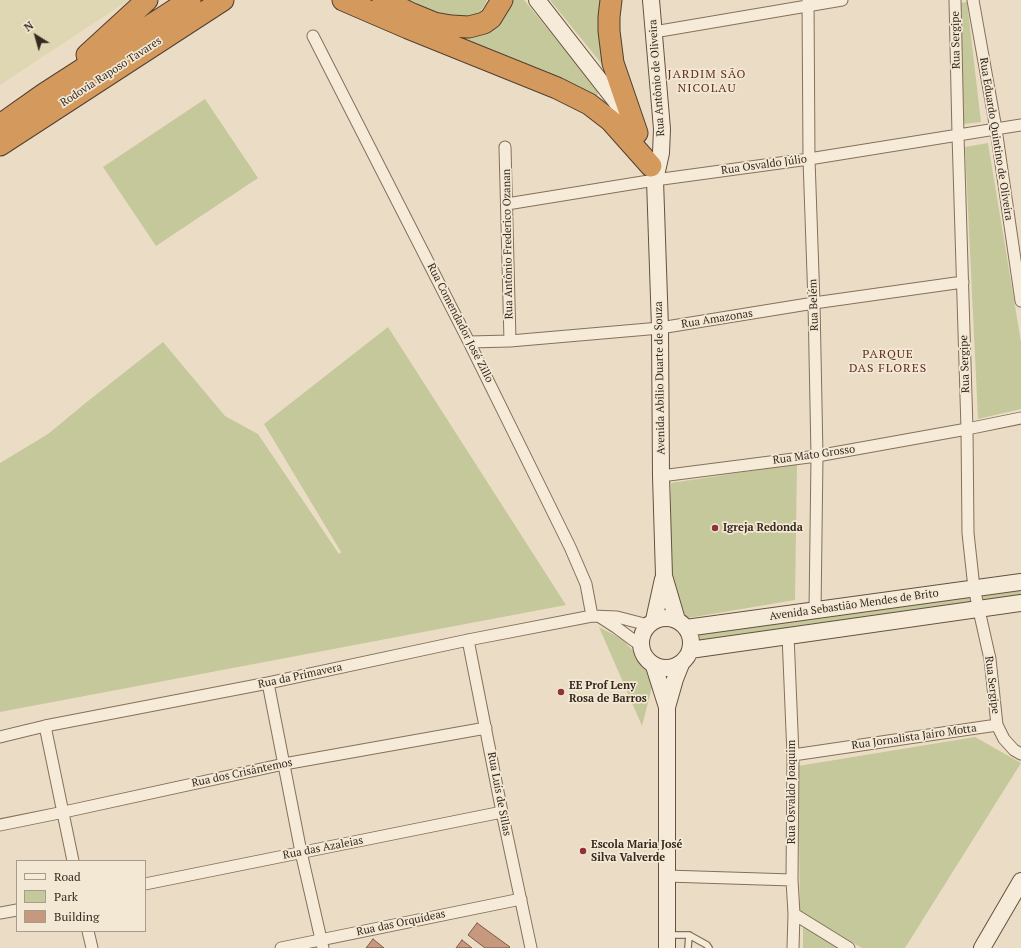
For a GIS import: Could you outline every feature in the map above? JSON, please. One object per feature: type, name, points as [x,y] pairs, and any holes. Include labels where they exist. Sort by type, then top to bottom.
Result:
[{"type":"highway","points":[[0,124],[86,55],[147,0]]},
{"type":"highway","name":"Rodovia Raposo Tavares","points":[[0,124],[190,0]]},
{"type":"highway","name":"Rodovia Raposo Tavares","points":[[0,144],[223,0]]},
{"type":"highway","points":[[344,0],[408,28],[557,88],[589,104],[611,121],[653,173]]},
{"type":"highway","points":[[383,0],[434,23],[469,27],[488,21],[497,11],[502,0]]},
{"type":"highway","points":[[611,0],[609,31],[613,63],[637,133]]},
{"type":"main road","points":[[537,0],[614,100],[637,133],[653,173]]},
{"type":"main road","name":"Rua Antônio de Oliveira","points":[[651,0],[662,129],[660,153],[653,173]]},
{"type":"main road","name":"Avenida Abílio Duarte de Souza","points":[[651,622],[664,576],[661,476],[660,328],[653,173]]},
{"type":"main road","name":"Avenida Abílio Duarte de Souza","points":[[664,576],[681,624]]},
{"type":"main road","name":"Avenida Sebastião Mendes de Brito","points":[[681,624],[815,611],[1021,582]]},
{"type":"main road","name":"Avenida Sebastião Mendes de Brito","points":[[690,650],[1021,603]]},
{"type":"main road","points":[[667,942],[667,707],[674,680],[681,664],[687,657],[691,642],[690,635],[681,624],[666,618],[651,622],[643,631],[640,638],[640,645],[644,658],[654,666],[663,669],[673,668],[681,664]]},
{"type":"main road","points":[[654,666],[667,707]]},
{"type":"main road","points":[[982,948],[1021,881]]},
{"type":"street","points":[[654,32],[808,3],[842,0]]},
{"type":"street","name":"Rua Sergipe","points":[[956,0],[958,135],[967,429],[968,533],[974,588],[990,659],[997,725]]},
{"type":"street","name":"Rua Eduardo Quintino de Oliveira","points":[[973,0],[996,129],[1021,301]]},
{"type":"street","name":"Rua Belém","points":[[808,3],[809,159],[817,456],[815,611]]},
{"type":"street","name":"Rua Comendador José Zillo","points":[[313,36],[469,342],[570,547],[586,584],[596,617]]},
{"type":"street","name":"Rua Osvaldo Júlio","points":[[506,204],[653,173],[809,159],[1021,125]]},
{"type":"street","name":"Rua Antônio Frederico Ozanan","points":[[505,147],[510,341]]},
{"type":"street","name":"Rua Amazonas","points":[[469,342],[510,341],[660,328],[814,303],[963,282]]},
{"type":"street","name":"Rua Mato Grosso","points":[[661,476],[817,456],[1021,418]]},
{"type":"street","points":[[596,617],[617,628],[640,645]]},
{"type":"street","name":"Rua da Primavera","points":[[0,737],[45,726],[268,683],[468,640],[596,617],[617,617],[651,622]]},
{"type":"street","name":"Rua Osvaldo Joaquim","points":[[788,635],[793,755],[793,948]]},
{"type":"street","name":"Rua Luís de Sillas","points":[[468,640],[531,948]]},
{"type":"street","points":[[268,683],[301,852],[322,944]]},
{"type":"street","points":[[997,725],[1004,740],[1014,750],[1021,754]]},
{"type":"street","name":"Rua Jornalista Jairo Motta","points":[[793,755],[997,725]]},
{"type":"street","points":[[45,726],[73,860]]},
{"type":"street","name":"Rua dos Crisântemos","points":[[0,825],[284,764],[486,728]]},
{"type":"street","name":"Rua das Azaleias","points":[[146,884],[502,812]]},
{"type":"street","points":[[667,876],[792,880]]},
{"type":"street","name":"Rua das Orquídeas","points":[[281,948],[322,944],[521,899]]},
{"type":"street","points":[[0,913],[16,910]]},
{"type":"street","points":[[794,914],[849,948]]},
{"type":"street","points":[[88,932],[92,948]]},
{"type":"lane","points":[[688,948],[689,935]]},
{"type":"lane","points":[[667,942],[689,935],[710,948]]},
{"type":"shaded area","points":[[0,0],[129,0],[0,85]]},
{"type":"green space","points":[[397,0],[487,0],[478,14],[467,17],[451,18]]},
{"type":"green space","points":[[507,0],[524,0],[587,76],[598,92],[597,97],[452,35]]},
{"type":"green space","points":[[550,0],[601,0],[599,10],[600,44],[605,68]]},
{"type":"green space","points":[[967,2],[981,122],[964,124],[959,3]]},
{"type":"green space","points":[[205,99],[258,178],[156,246],[103,167]]},
{"type":"green space","points":[[988,143],[1021,342],[1021,409],[978,419],[965,147]]},
{"type":"green space","points":[[388,327],[566,605],[0,712],[0,463],[48,434],[163,342],[225,416],[258,434],[339,554],[341,552],[264,424]]},
{"type":"green space","points":[[797,464],[795,600],[688,618],[681,609],[671,575],[671,483]]},
{"type":"green space","points":[[1021,586],[1021,599],[699,643],[700,631]]},
{"type":"green space","points":[[599,627],[622,639],[636,654],[649,672],[653,683],[642,726]]},
{"type":"green space","points":[[975,737],[1021,763],[905,948],[862,948],[800,912],[798,766]]},
{"type":"green space","points":[[803,925],[841,948],[803,948]]},
{"type":"building","points":[[477,923],[510,947],[485,948],[468,935]]},
{"type":"building","points":[[373,939],[384,948],[366,948]]},
{"type":"building","points":[[462,940],[472,948],[456,948]]},
{"type":"place","name":"Igreja Redonda","points":[[715,528]]},
{"type":"place","name":"EE Prof Leny Rosa de Barros","points":[[561,692]]},
{"type":"place","name":"Escola Maria José Silva Valverde","points":[[583,851]]},
{"type":"district","name":"JARDIM SÃO NICOLAU","points":[[707,82]]},
{"type":"district","name":"PARQUE DAS FLORES","points":[[888,362]]}]
